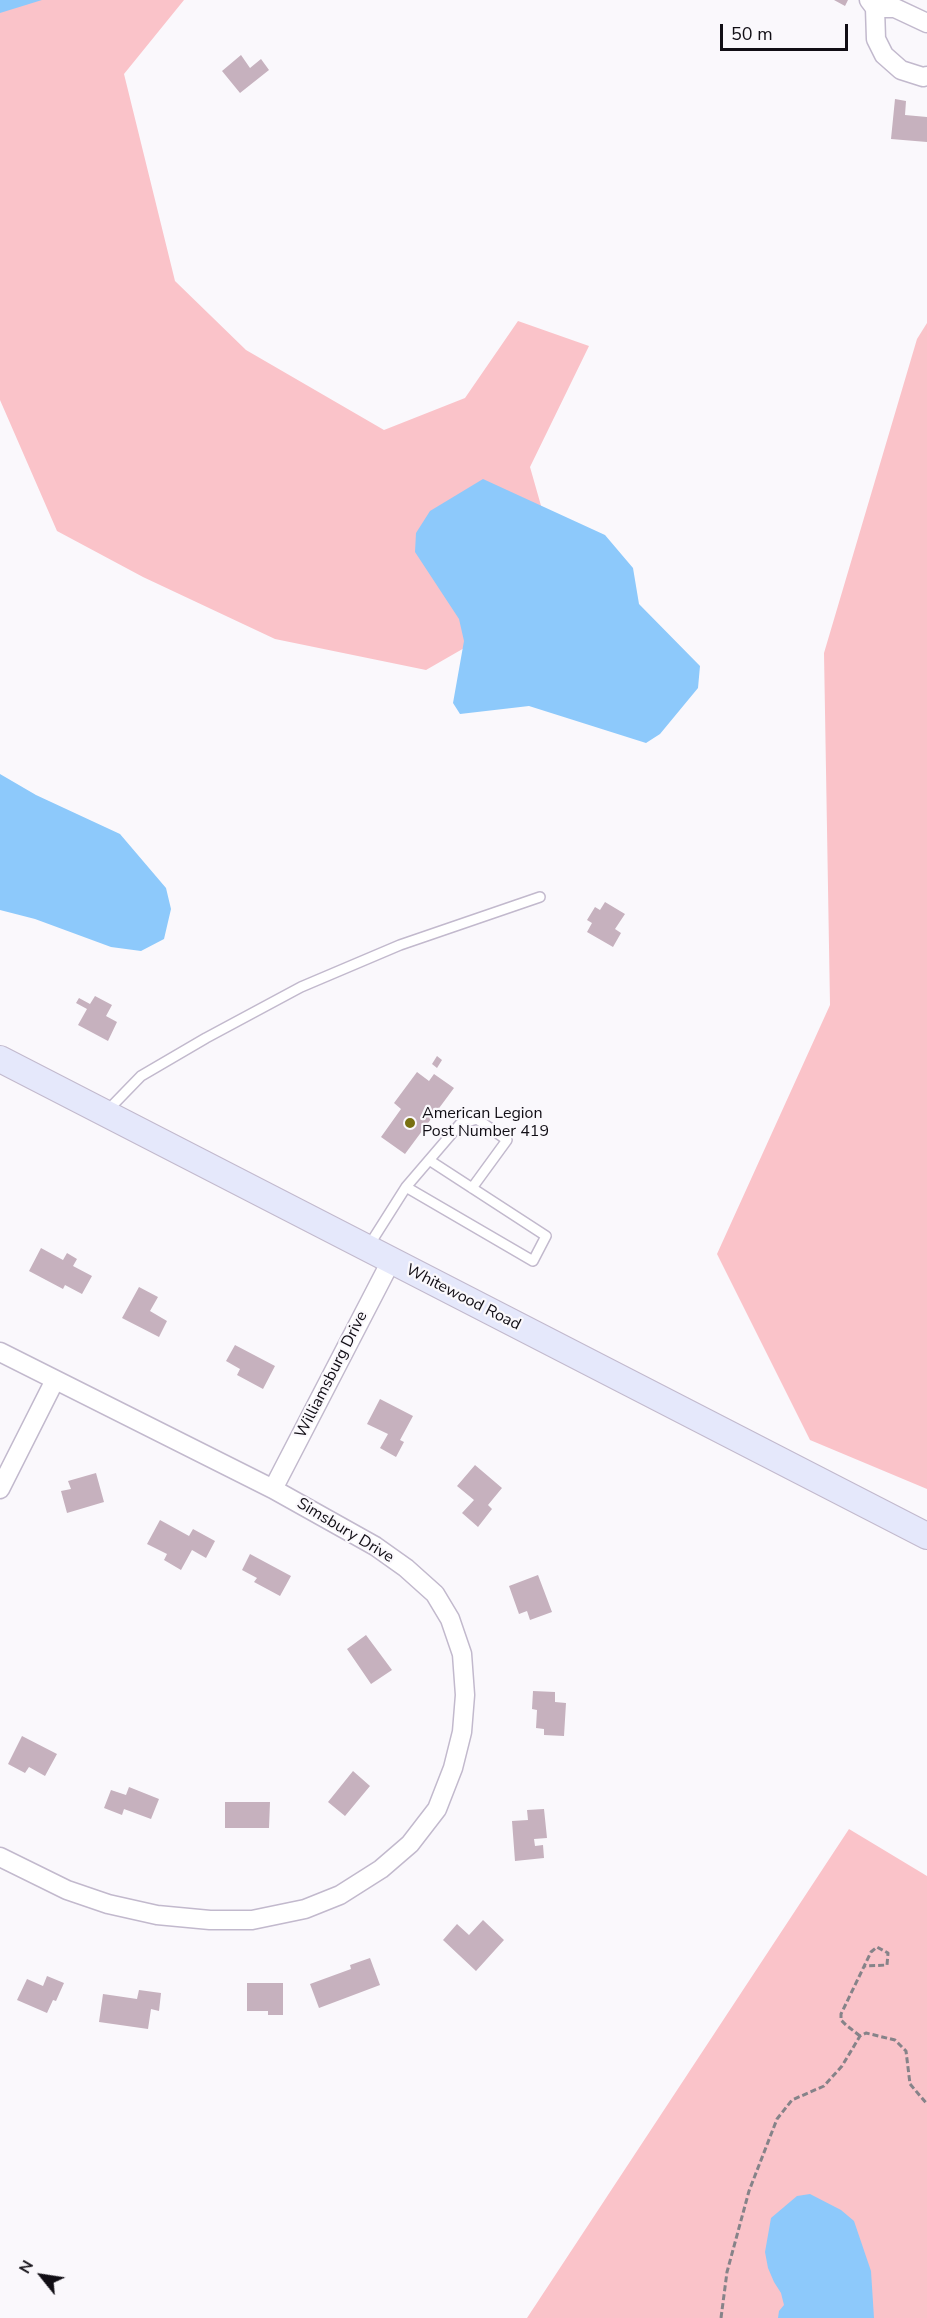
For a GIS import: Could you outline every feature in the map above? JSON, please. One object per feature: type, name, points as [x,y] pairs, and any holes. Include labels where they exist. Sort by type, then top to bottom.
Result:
[{"type":"street","points":[[927,23],[895,8],[872,4],[876,39],[884,55],[901,70],[927,76]]},
{"type":"street","name":"Whitewood Road","points":[[0,1059],[366,1250],[927,1536]]},
{"type":"street","name":"Williamsburg Drive","points":[[273,1489],[391,1261]]},
{"type":"street","name":"Simsbury Drive","points":[[0,1352],[273,1489],[375,1546],[406,1568],[435,1594],[450,1619],[462,1654],[464,1704],[460,1741],[453,1768],[437,1809],[410,1844],[381,1869],[340,1895],[304,1909],[252,1920],[210,1920],[157,1915],[108,1904],[67,1890],[0,1857]]},
{"type":"street","points":[[0,1489],[55,1380]]},
{"type":"lane","points":[[104,1114],[141,1076],[301,987],[400,945],[540,897]]},
{"type":"lane","points":[[366,1250],[406,1187],[460,1124],[477,1119],[507,1140],[472,1188]]},
{"type":"lane","points":[[406,1187],[533,1261],[546,1236],[429,1160]]},
{"type":"path","points":[[860,2036],[841,2020],[841,2014],[864,1966],[871,1952],[877,1947],[888,1953],[887,1965],[864,1966]]},
{"type":"path","points":[[722,2318],[727,2272],[749,2191],[777,2119],[792,2100],[824,2086],[842,2066],[860,2036],[866,2033],[895,2040],[906,2050],[910,2084],[927,2103]]},
{"type":"shaded area","points":[[0,0],[184,0],[124,74],[175,281],[246,350],[384,430],[465,398],[518,321],[589,346],[530,467],[565,590],[426,670],[275,639],[143,577],[57,531],[0,400]]},
{"type":"shaded area","points":[[927,323],[927,1489],[810,1440],[717,1254],[830,1005],[824,653],[917,339]]},
{"type":"shaded area","points":[[849,1829],[927,1876],[927,2318],[527,2318]]},
{"type":"water","points":[[0,0],[42,0],[0,13]]},
{"type":"water","points":[[483,479],[605,535],[633,568],[639,604],[700,666],[698,688],[660,734],[646,743],[529,706],[460,714],[453,703],[464,641],[459,619],[415,552],[416,533],[430,511]]},
{"type":"water","points":[[0,774],[36,795],[120,834],[166,888],[171,909],[164,939],[141,951],[111,947],[35,919],[0,910]]},
{"type":"water","points":[[810,2194],[841,2210],[854,2221],[871,2271],[874,2318],[778,2318],[779,2311],[784,2305],[781,2293],[768,2268],[765,2252],[771,2218],[797,2196]]},
{"type":"building","points":[[834,0],[848,0],[845,6]]},
{"type":"building","points":[[241,55],[250,68],[261,59],[269,70],[240,93],[222,71]]},
{"type":"building","points":[[895,99],[906,101],[905,115],[927,117],[927,142],[891,139]]},
{"type":"building","points":[[605,902],[625,914],[615,929],[621,933],[613,947],[587,932],[592,923],[587,920],[595,907],[600,910]]},
{"type":"building","points":[[95,996],[112,1005],[106,1016],[117,1022],[108,1041],[78,1025],[87,1009],[76,1003],[79,998],[90,1004]]},
{"type":"building","points":[[437,1056],[442,1060],[437,1068],[432,1064]]},
{"type":"building","name":"American Legion Post Number 419","points":[[417,1072],[429,1081],[434,1074],[454,1088],[405,1154],[381,1137],[401,1109],[394,1103]]},
{"type":"building","points":[[41,1248],[63,1260],[67,1253],[77,1259],[73,1266],[92,1276],[82,1294],[65,1285],[63,1289],[29,1271]]},
{"type":"building","points":[[139,1287],[158,1297],[150,1311],[167,1321],[159,1337],[122,1318]]},
{"type":"building","points":[[235,1345],[275,1366],[263,1389],[237,1375],[240,1369],[226,1361]]},
{"type":"building","points":[[380,1399],[413,1416],[400,1440],[404,1442],[396,1457],[380,1448],[388,1434],[367,1424]]},
{"type":"building","points":[[475,1465],[502,1488],[488,1505],[492,1509],[478,1527],[462,1513],[474,1500],[457,1486]]},
{"type":"building","points":[[96,1473],[104,1502],[67,1513],[61,1491],[71,1489],[68,1481]]},
{"type":"building","points":[[160,1520],[189,1536],[193,1529],[215,1541],[206,1558],[192,1550],[181,1570],[164,1560],[167,1554],[147,1544]]},
{"type":"building","points":[[250,1554],[291,1576],[280,1596],[254,1582],[257,1578],[242,1570]]},
{"type":"building","points":[[538,1575],[552,1612],[530,1620],[527,1611],[519,1614],[509,1586]]},
{"type":"building","points":[[366,1635],[392,1670],[371,1684],[347,1649]]},
{"type":"building","points":[[533,1691],[555,1692],[555,1702],[566,1703],[564,1736],[544,1735],[544,1729],[536,1728],[537,1710],[532,1709]]},
{"type":"building","points":[[22,1736],[57,1754],[45,1776],[29,1767],[25,1773],[8,1764]]},
{"type":"building","points":[[353,1771],[370,1786],[345,1816],[328,1802]]},
{"type":"building","points":[[129,1787],[159,1799],[151,1819],[124,1809],[122,1815],[104,1808],[111,1790],[126,1795]]},
{"type":"building","points":[[225,1802],[270,1802],[269,1828],[225,1828]]},
{"type":"building","points":[[544,1809],[547,1838],[534,1839],[535,1846],[543,1845],[544,1858],[515,1861],[512,1821],[528,1820],[527,1810]]},
{"type":"building","points":[[483,1920],[504,1940],[476,1971],[443,1940],[457,1924],[469,1935]]},
{"type":"building","points":[[370,1958],[380,1985],[319,2008],[310,1984],[351,1969],[350,1965]]},
{"type":"building","points":[[47,1976],[64,1983],[56,2001],[53,2000],[47,2013],[17,2000],[27,1979],[43,1986]]},
{"type":"building","points":[[247,1983],[283,1983],[283,2015],[268,2015],[268,2011],[247,2011]]},
{"type":"building","points":[[139,1990],[161,1993],[159,2011],[151,2009],[148,2029],[99,2022],[103,1994],[137,1999]]},
{"type":"place","name":"American Legion Post Number 419","points":[[410,1123]]}]
